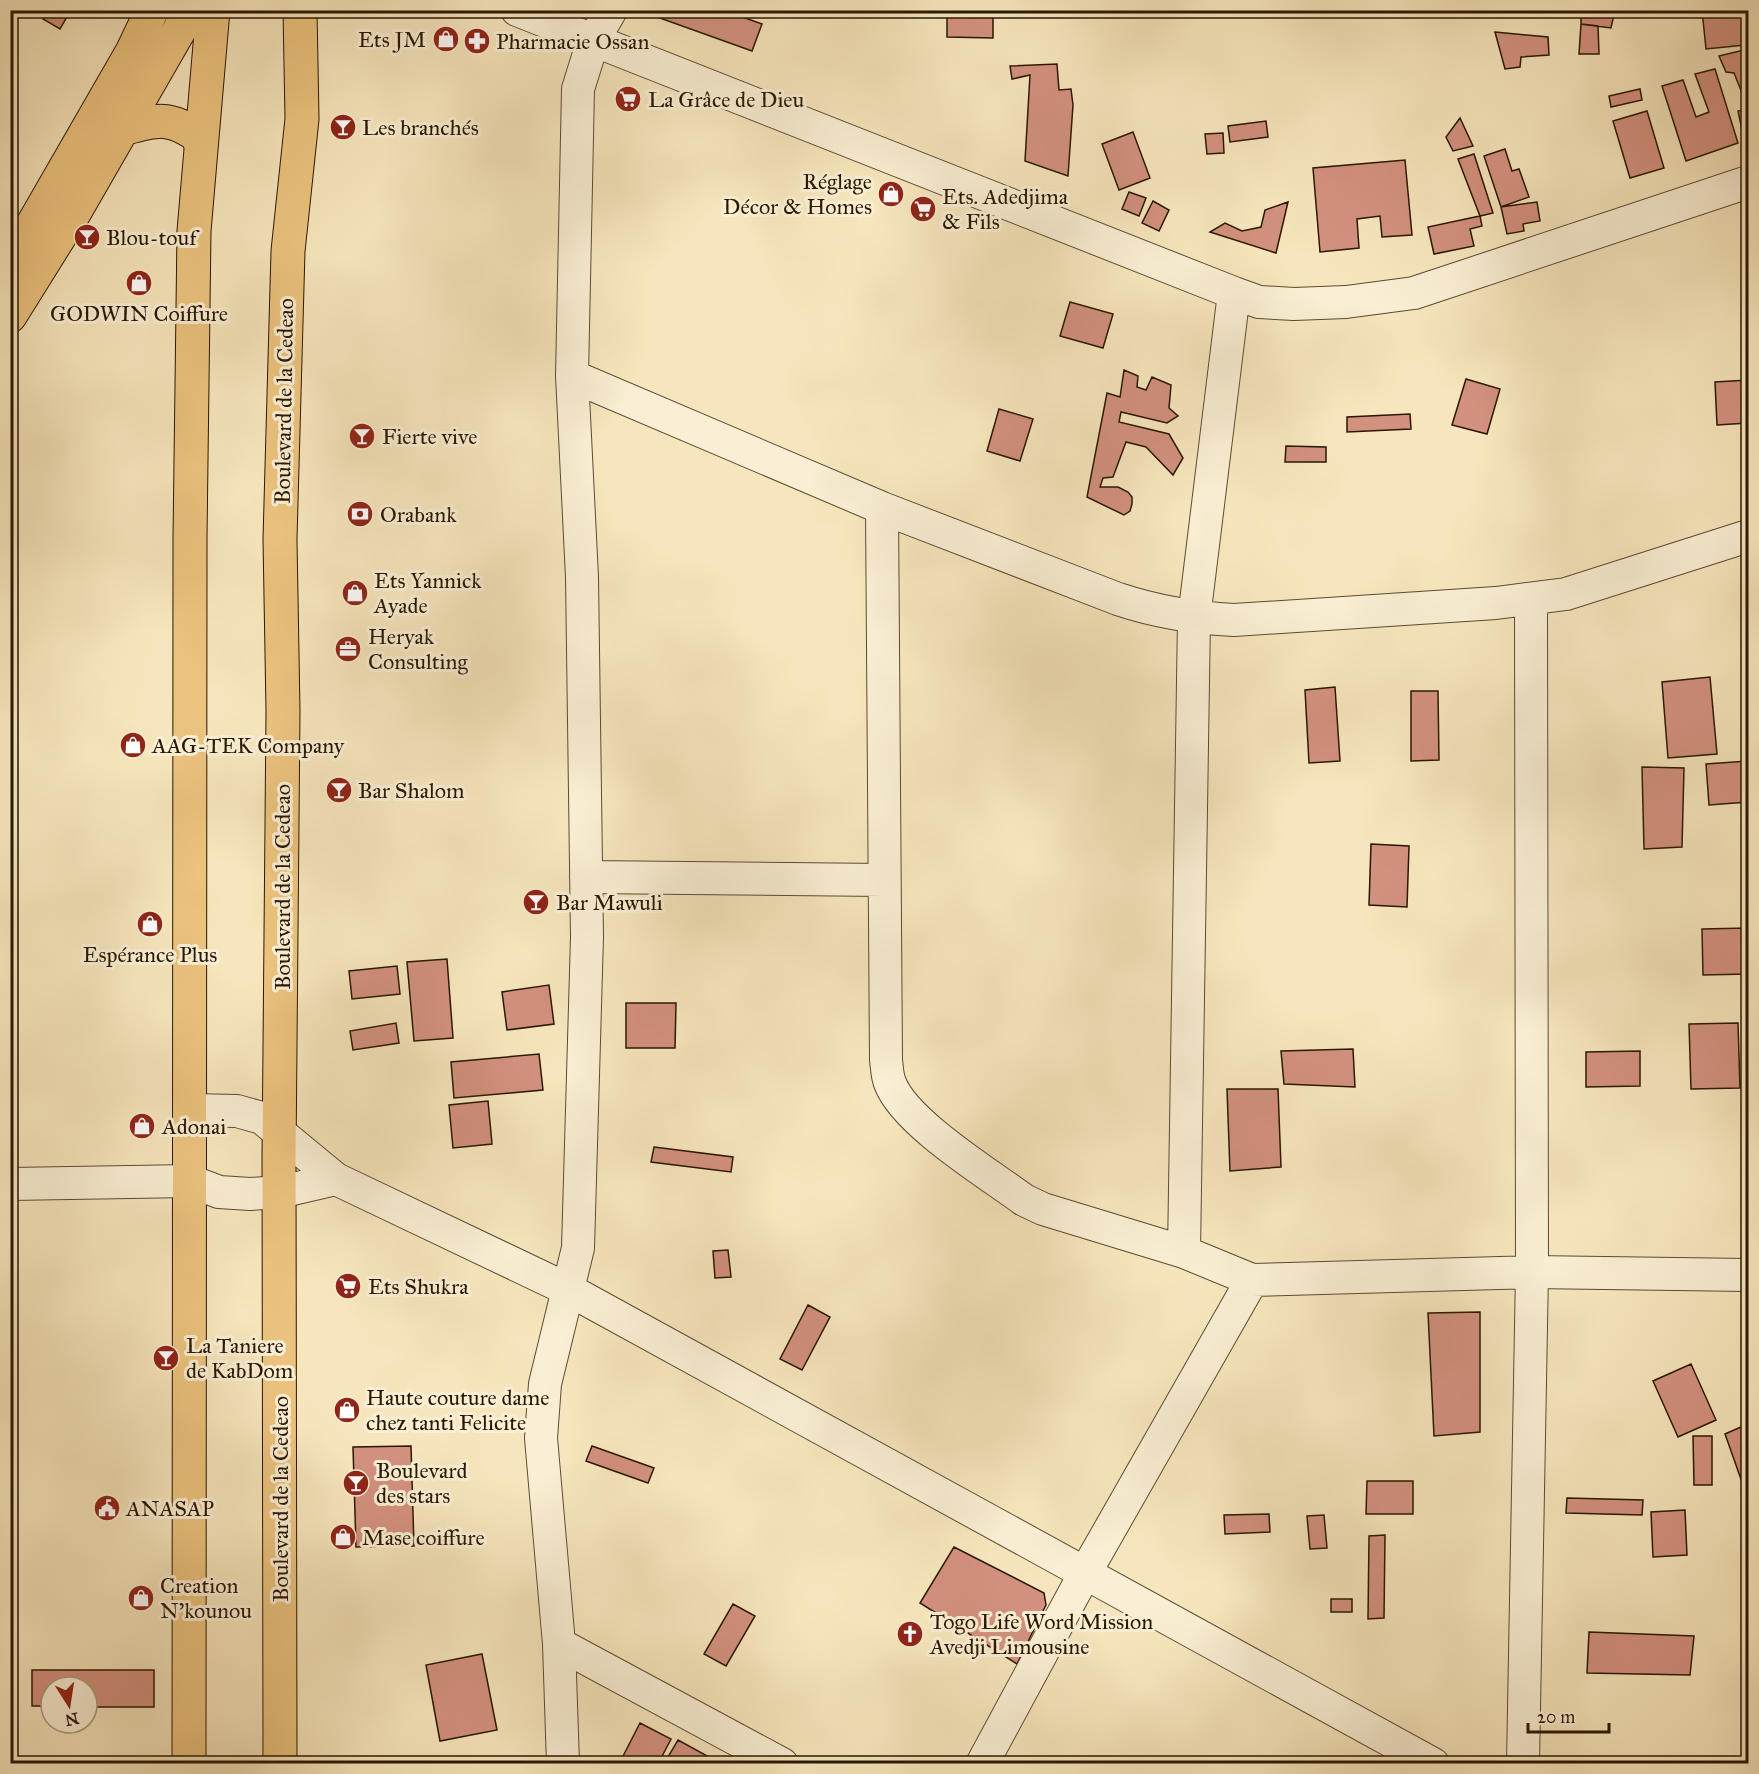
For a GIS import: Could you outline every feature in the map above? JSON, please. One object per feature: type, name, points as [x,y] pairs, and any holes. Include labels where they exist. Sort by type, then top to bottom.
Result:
[{"type":"main road","points":[[10,264],[20,225],[132,52],[152,10]]},
{"type":"main road","points":[[10,316],[73,215],[180,29],[188,10]]},
{"type":"main road","points":[[189,1764],[190,538],[193,254],[200,143],[213,10]]},
{"type":"main road","name":"Boulevard de la Cedeao","points":[[280,1764],[280,1132],[283,711],[280,539],[288,251],[302,119],[300,10]]},
{"type":"main road","points":[[123,129],[153,121],[176,122],[199,137],[200,143]]},
{"type":"street","points":[[517,10],[1259,302],[1294,304],[1346,302],[1414,293],[1749,182]]},
{"type":"street","points":[[563,1764],[559,1644],[541,1438],[545,1384],[578,1248],[587,937],[582,577],[572,376],[578,89],[593,41],[611,10]]},
{"type":"street","points":[[1185,1252],[1194,618],[1234,294]]},
{"type":"street","points":[[572,376],[882,508],[1118,599],[1149,609],[1194,618],[1234,620],[1496,603],[1566,594],[1749,536]]},
{"type":"street","points":[[882,508],[886,1060],[889,1082],[899,1101],[925,1127],[1024,1200],[1065,1216],[1185,1252],[1252,1280],[1532,1272],[1749,1275]]},
{"type":"street","points":[[1523,1764],[1532,1272],[1531,599]]},
{"type":"street","points":[[586,877],[884,880]]},
{"type":"street","points":[[190,1110],[237,1111],[262,1118],[336,1179],[569,1290],[1433,1764]]},
{"type":"street","points":[[10,1184],[190,1181],[219,1192],[250,1194],[280,1192],[336,1179]]},
{"type":"street","points":[[982,1764],[1085,1574],[1252,1280]]},
{"type":"street","points":[[559,1644],[782,1764]]},
{"type":"building","points":[[48,10],[71,10],[60,29],[43,19]]},
{"type":"building","points":[[647,10],[723,10],[762,24],[752,51],[646,13]]},
{"type":"building","points":[[947,10],[993,11],[993,38],[947,37]]},
{"type":"building","points":[[1581,10],[1615,10],[1611,28],[1581,24]]},
{"type":"building","points":[[1702,10],[1741,10],[1745,45],[1706,49]]},
{"type":"building","points":[[1581,24],[1598,26],[1599,54],[1579,54]]},
{"type":"building","points":[[1495,32],[1548,37],[1549,55],[1521,57],[1520,67],[1505,69]]},
{"type":"building","points":[[1748,49],[1748,92],[1742,93],[1734,73],[1726,72],[1719,56]]},
{"type":"building","points":[[1057,64],[1059,90],[1071,89],[1073,105],[1068,176],[1025,161],[1030,75],[1012,79],[1010,66]]},
{"type":"building","points":[[1715,69],[1738,143],[1686,161],[1662,86],[1683,80],[1696,117],[1709,112],[1695,74]]},
{"type":"building","points":[[1640,89],[1642,100],[1611,107],[1609,96]]},
{"type":"building","points":[[1748,109],[1748,158],[1738,111]]},
{"type":"building","points":[[1647,111],[1664,168],[1630,178],[1613,121]]},
{"type":"building","points":[[1460,118],[1473,146],[1453,151],[1446,137]]},
{"type":"building","points":[[1266,121],[1268,137],[1230,142],[1228,126]]},
{"type":"building","points":[[1133,132],[1150,178],[1119,190],[1102,144]]},
{"type":"building","points":[[1223,133],[1224,153],[1207,154],[1205,134]]},
{"type":"building","points":[[1505,149],[1512,171],[1519,169],[1529,197],[1501,207],[1484,156]]},
{"type":"building","points":[[1474,154],[1493,213],[1480,216],[1458,159]]},
{"type":"building","points":[[1405,160],[1412,235],[1382,237],[1380,216],[1357,219],[1359,248],[1320,252],[1313,168]]},
{"type":"building","points":[[1129,192],[1146,198],[1139,216],[1122,209]]},
{"type":"building","points":[[1153,201],[1169,210],[1159,231],[1142,223]]},
{"type":"building","points":[[1288,202],[1276,253],[1210,232],[1225,223],[1242,231],[1261,227],[1265,210]]},
{"type":"building","points":[[1537,202],[1540,221],[1523,224],[1524,231],[1507,234],[1501,207]]},
{"type":"building","points":[[1480,216],[1482,226],[1470,229],[1474,246],[1434,254],[1428,227]]},
{"type":"building","points":[[1070,302],[1113,314],[1103,348],[1060,336]]},
{"type":"building","points":[[1124,370],[1138,376],[1137,387],[1146,390],[1152,377],[1171,385],[1169,408],[1178,416],[1167,423],[1121,412],[1119,422],[1169,434],[1183,458],[1173,475],[1146,447],[1126,442],[1113,477],[1103,478],[1100,487],[1118,487],[1128,492],[1132,497],[1132,504],[1130,511],[1124,515],[1087,497],[1107,393],[1120,397]]},
{"type":"building","points":[[1466,379],[1500,389],[1487,434],[1452,425]]},
{"type":"building","points":[[1748,380],[1748,423],[1717,425],[1715,382]]},
{"type":"building","points":[[999,409],[1033,419],[1020,461],[987,451]]},
{"type":"building","points":[[1410,414],[1411,429],[1347,432],[1347,417]]},
{"type":"building","points":[[1286,446],[1326,447],[1326,462],[1285,462]]},
{"type":"building","points":[[1710,677],[1717,754],[1668,758],[1662,682]]},
{"type":"building","points":[[1335,687],[1340,761],[1309,763],[1305,690]]},
{"type":"building","points":[[1411,691],[1438,691],[1439,760],[1411,761]]},
{"type":"building","points":[[1748,761],[1748,802],[1709,805],[1706,764]]},
{"type":"building","points":[[1642,767],[1684,768],[1682,847],[1644,849]]},
{"type":"building","points":[[1371,844],[1409,846],[1407,907],[1369,905]]},
{"type":"building","points":[[1748,928],[1748,974],[1703,975],[1702,929]]},
{"type":"building","points":[[447,959],[453,1038],[414,1041],[407,962]]},
{"type":"building","points":[[397,966],[400,994],[352,999],[349,971]]},
{"type":"building","points":[[549,985],[554,1024],[507,1030],[502,992]]},
{"type":"building","points":[[626,1003],[676,1003],[675,1048],[626,1048]]},
{"type":"building","points":[[396,1023],[399,1043],[353,1050],[350,1031]]},
{"type":"building","points":[[1738,1023],[1740,1088],[1691,1089],[1689,1024]]},
{"type":"building","points":[[1353,1049],[1355,1087],[1284,1084],[1281,1051]]},
{"type":"building","points":[[1640,1051],[1640,1086],[1586,1087],[1586,1052]]},
{"type":"building","points":[[539,1054],[543,1090],[454,1098],[451,1062]]},
{"type":"building","points":[[1227,1089],[1278,1089],[1281,1167],[1230,1171]]},
{"type":"building","points":[[488,1101],[492,1144],[453,1148],[449,1105]]},
{"type":"building","points":[[654,1147],[733,1157],[731,1172],[651,1162]]},
{"type":"building","points":[[728,1250],[731,1277],[715,1278],[713,1251]]},
{"type":"building","points":[[808,1305],[830,1317],[802,1370],[780,1359]]},
{"type":"building","points":[[1480,1312],[1480,1432],[1434,1436],[1428,1313]]},
{"type":"building","points":[[1691,1364],[1716,1420],[1678,1437],[1653,1381]]},
{"type":"building","points":[[1748,1424],[1748,1478],[1742,1482],[1725,1434]]},
{"type":"building","points":[[1693,1436],[1712,1436],[1712,1485],[1694,1485]]},
{"type":"building","points":[[411,1446],[414,1546],[356,1547],[353,1447]]},
{"type":"building","points":[[592,1446],[654,1468],[648,1483],[586,1461]]},
{"type":"building","points":[[1367,1481],[1413,1481],[1413,1514],[1366,1514]]},
{"type":"building","points":[[1567,1498],[1643,1500],[1642,1515],[1566,1513]]},
{"type":"building","points":[[1685,1510],[1687,1555],[1653,1557],[1651,1512]]},
{"type":"building","points":[[1269,1514],[1270,1532],[1225,1534],[1224,1515]]},
{"type":"building","points":[[1324,1515],[1327,1548],[1310,1549],[1307,1516]]},
{"type":"building","points":[[1385,1535],[1384,1618],[1368,1619],[1369,1536]]},
{"type":"building","points":[[954,1547],[1044,1593],[1046,1605],[1017,1664],[920,1603]]},
{"type":"building","points":[[1331,1599],[1352,1599],[1352,1612],[1331,1612]]},
{"type":"building","points":[[733,1604],[755,1616],[726,1666],[704,1654]]},
{"type":"building","points":[[1589,1632],[1694,1636],[1690,1675],[1587,1673]]},
{"type":"building","points":[[482,1654],[497,1730],[440,1741],[426,1665]]},
{"type":"building","points":[[32,1670],[154,1670],[154,1707],[99,1707],[99,1675],[39,1675],[39,1706],[32,1706]]},
{"type":"building","points":[[640,1723],[671,1739],[658,1764],[619,1764]]},
{"type":"building","points":[[678,1740],[720,1763],[680,1764],[668,1757]]},
{"type":"place","name":"Ets JM","points":[[446,39]]},
{"type":"place","name":"Pharmacie Ossan","points":[[477,41]]},
{"type":"place","name":"La Grâce de Dieu","points":[[628,99]]},
{"type":"place","name":"Les branchés","points":[[343,127]]},
{"type":"place","name":"Réglage Décor & Homes","points":[[891,194]]},
{"type":"place","name":"Ets. Adedjima & Fils","points":[[923,209]]},
{"type":"place","name":"Blou-touf","points":[[87,237]]},
{"type":"place","name":"GODWIN Coiffure","points":[[139,283]]},
{"type":"place","name":"Fierte vive","points":[[362,436]]},
{"type":"place","name":"Orabank","points":[[360,514]]},
{"type":"place","name":"Ets Yannick Ayade","points":[[355,593]]},
{"type":"place","name":"Heryak Consulting","points":[[348,649]]},
{"type":"place","name":"AAG-TEK Company","points":[[133,745]]},
{"type":"place","name":"Bar Shalom","points":[[339,790]]},
{"type":"place","name":"Bar Mawuli","points":[[536,902]]},
{"type":"place","name":"Espérance Plus","points":[[150,924]]},
{"type":"place","name":"Adonai","points":[[142,1126]]},
{"type":"place","name":"Ets Shukra","points":[[348,1286]]},
{"type":"place","name":"La Taniere de KabDom","points":[[166,1358]]},
{"type":"place","name":"Haute couture dame chez tanti Felicite","points":[[347,1410]]},
{"type":"place","name":"Boulevard des stars","points":[[356,1483]]},
{"type":"place","name":"ANASAP","points":[[107,1508]]},
{"type":"place","name":"Mase coiffure","points":[[343,1537]]},
{"type":"place","name":"Creation N'kounou","points":[[141,1598]]},
{"type":"place","name":"Togo Life Word Mission Avedji Limousine","points":[[910,1634]]}]
